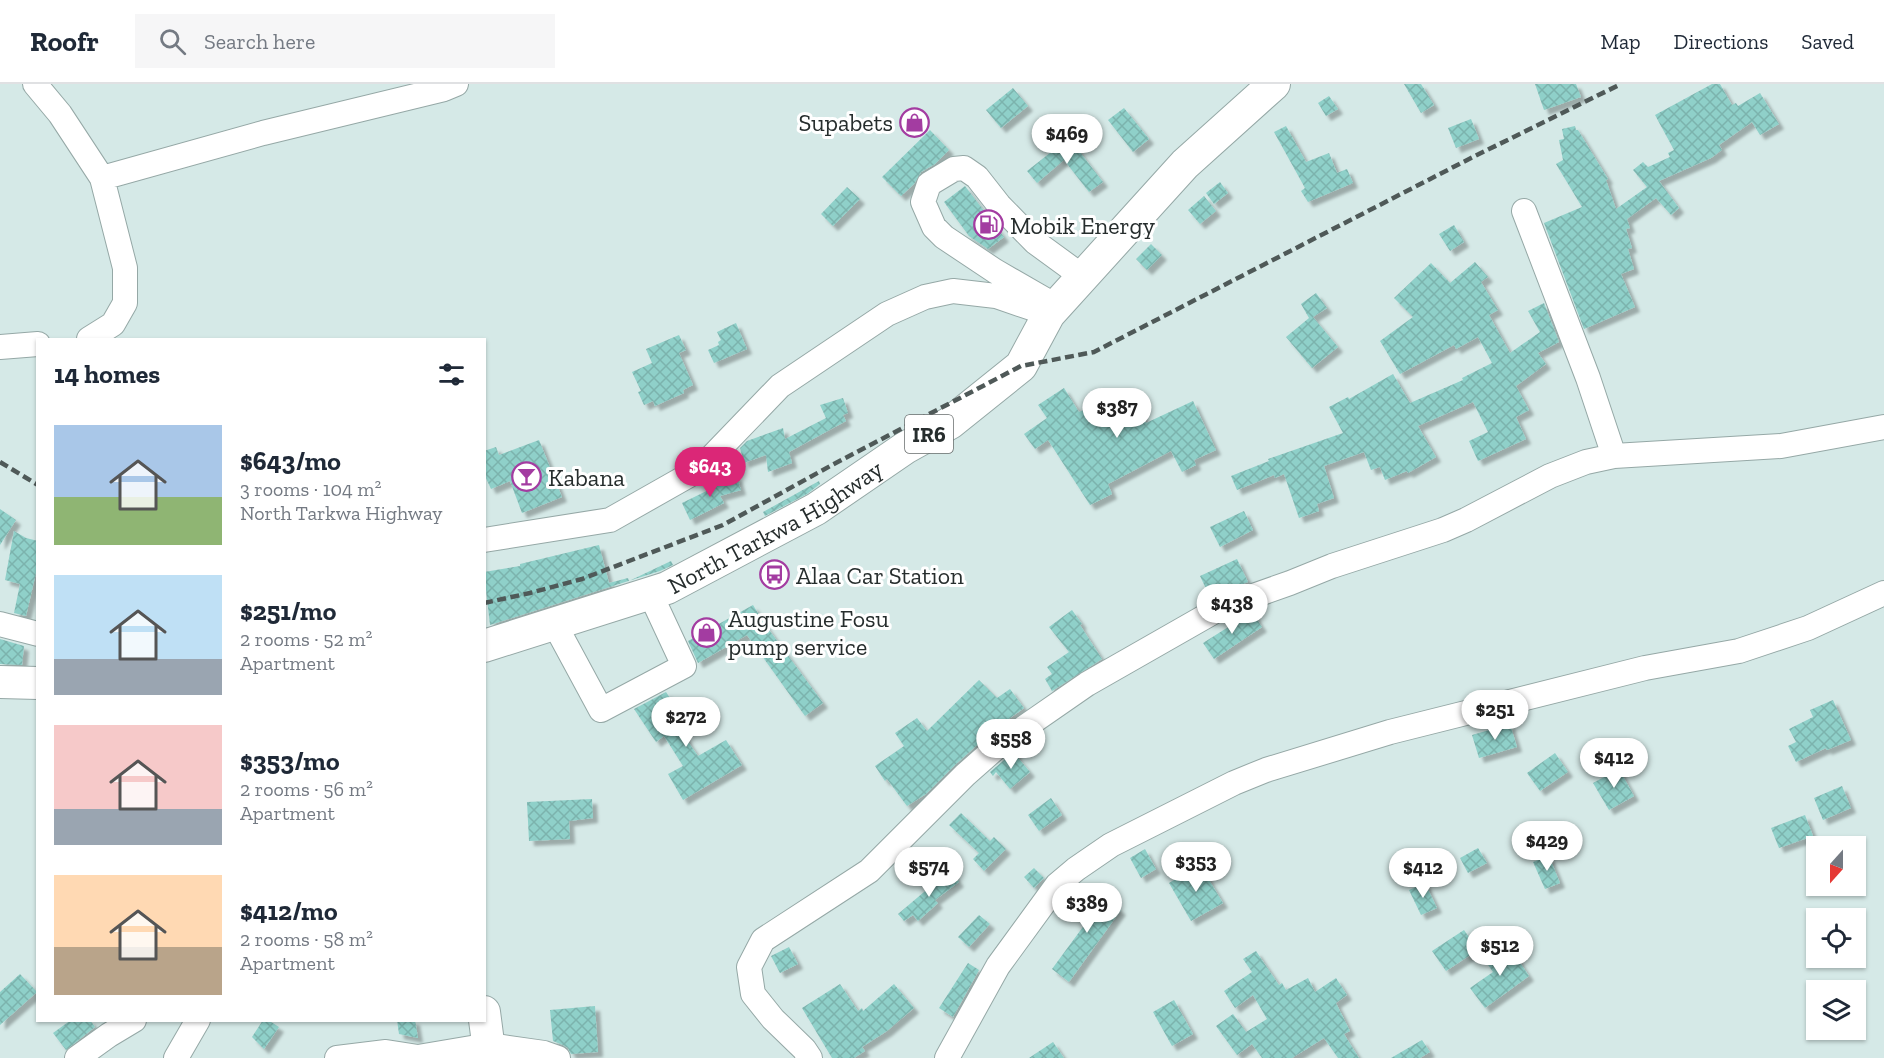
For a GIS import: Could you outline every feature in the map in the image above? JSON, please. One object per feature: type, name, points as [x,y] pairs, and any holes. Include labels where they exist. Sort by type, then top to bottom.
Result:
[{"type":"main road","name":"North Tarkwa Highway","points":[[486,645],[667,588],[816,509],[905,447],[950,423],[1021,366],[1053,310],[1185,164],[1274,84]]},
{"type":"main road","points":[[0,682],[36,683]]},
{"type":"main road","points":[[485,1022],[489,1052]]},
{"type":"street","points":[[35,84],[60,114],[102,178],[125,268],[124,303],[113,324],[91,338]]},
{"type":"street","points":[[102,178],[263,133],[444,89],[456,84]]},
{"type":"street","points":[[1053,310],[944,237],[934,227],[923,202],[929,184],[954,169],[964,168],[976,177],[1035,242],[1083,277]]},
{"type":"street","points":[[1524,211],[1588,378],[1614,456]]},
{"type":"street","points":[[486,540],[610,520],[700,469],[780,386],[888,314],[925,297],[953,291],[996,296],[1053,310]]},
{"type":"street","points":[[0,347],[36,344]]},
{"type":"street","points":[[810,1058],[753,994],[749,967],[763,940],[869,870],[999,744],[1087,684],[1222,607],[1332,566],[1443,530],[1550,476],[1586,462],[1614,456],[1781,446],[1884,427]]},
{"type":"street","points":[[554,623],[601,710],[684,666],[650,593]]},
{"type":"street","points":[[947,1058],[998,966],[1057,885],[1111,845],[1234,783],[1266,770],[1390,732],[1645,668],[1739,651],[1808,628],[1884,593]]},
{"type":"street","points":[[0,624],[36,633]]},
{"type":"street","points":[[77,1058],[131,1022]]},
{"type":"street","points":[[176,1058],[197,1022]]},
{"type":"street","points":[[337,1058],[386,1052],[418,1058],[489,1052],[544,1053],[558,1058]]},
{"type":"building","points":[[1404,84],[1421,84],[1434,105],[1421,113]]},
{"type":"building","points":[[1535,84],[1576,84],[1581,97],[1544,110]]},
{"type":"building","points":[[1712,84],[1720,84],[1732,105],[1736,103],[1738,106],[1760,93],[1779,124],[1760,135],[1752,122],[1719,145],[1722,150],[1711,158],[1659,181],[1679,208],[1671,215],[1656,198],[1627,219],[1630,228],[1626,229],[1632,248],[1628,249],[1634,269],[1621,274],[1635,307],[1584,329],[1544,223],[1582,207],[1556,164],[1563,160],[1559,140],[1564,139],[1562,129],[1575,126],[1578,130],[1608,179],[1606,180],[1616,209],[1647,187],[1633,170],[1643,162],[1648,167],[1670,157],[1668,153],[1674,150],[1655,115]]},
{"type":"building","points":[[1013,88],[1028,106],[1001,128],[986,110]]},
{"type":"building","points":[[1329,96],[1338,109],[1326,116],[1318,103]]},
{"type":"building","points":[[1124,108],[1149,139],[1133,152],[1108,120]]},
{"type":"building","points":[[1471,119],[1479,139],[1456,148],[1448,128]]},
{"type":"building","points":[[1286,126],[1306,162],[1329,153],[1337,173],[1347,169],[1353,183],[1308,202],[1301,191],[1305,188],[1274,132]]},
{"type":"building","points":[[930,130],[949,150],[935,164],[921,172],[914,184],[901,196],[882,177]]},
{"type":"building","points":[[1069,138],[1103,182],[1089,192],[1064,160],[1037,183],[1027,171]]},
{"type":"building","points":[[1220,182],[1228,193],[1214,204],[1206,193]]},
{"type":"building","points":[[965,186],[1004,237],[988,249],[969,236],[944,202]]},
{"type":"building","points":[[847,187],[860,199],[833,226],[821,214]]},
{"type":"building","points":[[1204,196],[1216,211],[1200,224],[1188,210]]},
{"type":"building","points":[[1454,225],[1464,242],[1450,251],[1439,234]]},
{"type":"building","points":[[1151,244],[1162,255],[1147,270],[1136,259]]},
{"type":"building","points":[[1475,262],[1488,277],[1481,282],[1498,310],[1489,315],[1510,353],[1540,332],[1528,311],[1544,303],[1559,342],[1538,353],[1546,364],[1516,386],[1529,410],[1516,417],[1526,439],[1478,461],[1469,441],[1488,432],[1473,402],[1418,426],[1436,457],[1408,473],[1407,471],[1385,480],[1380,467],[1371,470],[1364,452],[1324,466],[1334,498],[1317,504],[1319,511],[1299,518],[1284,474],[1275,478],[1274,475],[1237,490],[1231,476],[1269,461],[1268,459],[1343,433],[1329,407],[1348,397],[1349,399],[1393,374],[1410,403],[1463,380],[1462,378],[1492,363],[1478,337],[1456,349],[1454,345],[1400,374],[1380,341],[1413,317],[1394,298],[1431,263],[1450,283]]},
{"type":"building","points":[[1316,293],[1327,308],[1313,317],[1338,347],[1312,368],[1286,337],[1309,318],[1301,304]]},
{"type":"building","points":[[736,323],[747,349],[714,363],[708,350],[719,345],[718,342],[721,340],[717,332]]},
{"type":"building","points":[[679,335],[686,350],[679,353],[693,385],[683,390],[684,393],[655,406],[653,401],[644,405],[638,392],[641,391],[632,372],[652,363],[646,349]]},
{"type":"building","points":[[1064,388],[1079,412],[1129,388],[1146,423],[1193,401],[1216,450],[1194,460],[1196,465],[1182,472],[1171,451],[1108,484],[1112,494],[1090,505],[1048,440],[1035,449],[1024,434],[1047,418],[1038,405]]},
{"type":"building","points":[[843,398],[848,413],[843,415],[846,421],[789,452],[792,463],[768,472],[766,455],[744,463],[740,448],[747,441],[783,428],[785,439],[826,418],[820,405]]},
{"type":"building","points":[[539,440],[562,497],[522,513],[510,481],[491,489],[486,478],[486,450],[496,447],[499,455]]},
{"type":"building","points":[[737,476],[741,490],[720,496],[724,503],[690,520],[682,503]]},
{"type":"building","points":[[819,481],[820,484],[807,494],[765,516],[763,512]]},
{"type":"building","points":[[0,509],[16,520],[0,545]]},
{"type":"building","points":[[1244,511],[1253,530],[1220,547],[1210,527]]},
{"type":"building","points":[[14,531],[36,540],[36,573],[26,616],[14,613],[20,584],[5,580]]},
{"type":"building","points":[[599,545],[609,583],[628,578],[629,581],[490,625],[486,572],[520,566],[520,564]]},
{"type":"building","points":[[1237,559],[1248,582],[1210,597],[1200,576]]},
{"type":"building","points":[[671,561],[673,565],[660,571],[630,581]]},
{"type":"building","points":[[753,605],[823,703],[805,716],[747,635],[698,663],[688,641]]},
{"type":"building","points":[[1072,610],[1102,659],[1052,691],[1045,679],[1052,674],[1047,667],[1069,652],[1049,627]]},
{"type":"building","points":[[1252,612],[1262,627],[1214,659],[1203,643]]},
{"type":"building","points":[[0,639],[24,646],[22,665],[0,664]]},
{"type":"building","points":[[979,680],[997,698],[1010,689],[1024,708],[995,729],[926,794],[907,806],[875,766],[904,746],[895,733],[917,718],[927,731]]},
{"type":"building","points":[[666,692],[686,722],[678,727],[698,756],[726,740],[742,765],[683,800],[668,774],[683,766],[664,736],[656,742],[634,709]]},
{"type":"building","points":[[1833,700],[1851,740],[1827,750],[1826,748],[1796,762],[1788,746],[1796,742],[1789,729],[1813,717],[1810,710]]},
{"type":"building","points":[[1510,724],[1517,747],[1479,758],[1472,735]]},
{"type":"building","points":[[1016,750],[1018,752],[1015,754],[1030,772],[1010,789],[996,772],[993,776],[990,772]]},
{"type":"building","points":[[1555,753],[1568,772],[1540,791],[1527,773]]},
{"type":"building","points":[[1619,769],[1634,796],[1609,810],[1593,783]]},
{"type":"building","points":[[1842,786],[1851,808],[1823,820],[1814,798]]},
{"type":"building","points":[[1051,798],[1062,815],[1039,831],[1028,815]]},
{"type":"building","points":[[592,799],[593,818],[569,821],[570,839],[529,841],[527,802]]},
{"type":"building","points":[[961,813],[990,841],[994,837],[1006,849],[984,871],[973,859],[979,853],[949,825]]},
{"type":"building","points":[[1805,815],[1813,836],[1806,836],[1806,838],[1779,848],[1771,828]]},
{"type":"building","points":[[1478,848],[1487,863],[1468,873],[1460,858]]},
{"type":"building","points":[[1145,849],[1156,869],[1141,878],[1130,858]]},
{"type":"building","points":[[1549,856],[1560,883],[1545,889],[1533,862]]},
{"type":"building","points":[[1200,865],[1223,903],[1191,921],[1169,883]]},
{"type":"building","points":[[1034,868],[1044,878],[1034,888],[1024,877]]},
{"type":"building","points":[[950,870],[959,882],[935,900],[938,903],[918,921],[913,915],[904,921],[898,914]]},
{"type":"building","points":[[1425,883],[1437,908],[1421,915],[1409,890]]},
{"type":"building","points":[[1093,889],[1121,910],[1069,982],[1052,969],[1088,920],[1076,911]]},
{"type":"building","points":[[979,915],[990,924],[969,947],[958,937]]},
{"type":"building","points":[[1464,930],[1478,950],[1446,971],[1432,951]]},
{"type":"building","points":[[1509,946],[1529,976],[1485,1008],[1470,988],[1493,972],[1486,962]]},
{"type":"building","points":[[789,947],[798,964],[780,973],[771,956]]},
{"type":"building","points":[[1256,951],[1279,985],[1282,983],[1286,990],[1308,978],[1315,992],[1336,978],[1347,995],[1336,1003],[1350,1031],[1344,1034],[1359,1058],[1338,1058],[1324,1038],[1292,1058],[1262,1058],[1252,1044],[1237,1055],[1216,1026],[1233,1014],[1246,1032],[1267,1019],[1253,995],[1235,1008],[1224,991],[1252,972],[1243,959]]},
{"type":"building","points":[[968,963],[979,970],[953,1017],[939,1008]]},
{"type":"building","points":[[20,974],[36,991],[0,1025],[0,992]]},
{"type":"building","points":[[840,984],[858,1011],[862,1008],[863,1011],[894,984],[914,1008],[887,1031],[862,1047],[865,1051],[854,1058],[832,1058],[802,1008]]},
{"type":"building","points":[[1174,1000],[1193,1034],[1172,1046],[1153,1012]]},
{"type":"building","points":[[595,1006],[598,1052],[571,1054],[568,1048],[553,1041],[550,1010]]},
{"type":"building","points":[[68,1022],[91,1022],[95,1027],[66,1050],[53,1033]]},
{"type":"building","points":[[262,1022],[271,1022],[279,1027],[264,1049],[252,1037]]},
{"type":"building","points":[[397,1022],[415,1022],[418,1038],[399,1034]]},
{"type":"building","points":[[1422,1040],[1430,1052],[1420,1058],[1391,1058]]},
{"type":"building","points":[[1053,1042],[1064,1058],[1029,1058]]},
{"type":"railway","points":[[486,603],[582,579],[723,525],[1021,366],[1094,352],[1471,158],[1621,84]]},
{"type":"railway","points":[[0,462],[36,484]]},
{"type":"place","name":"Supabets","points":[[914,122]]},
{"type":"place","name":"Mobik Energy","points":[[989,225]]},
{"type":"place","name":"Kabana","points":[[527,477]]},
{"type":"place","name":"Alaa Car Station","points":[[775,575]]},
{"type":"place","name":"Augustine Fosu pump service","points":[[707,632]]}]
